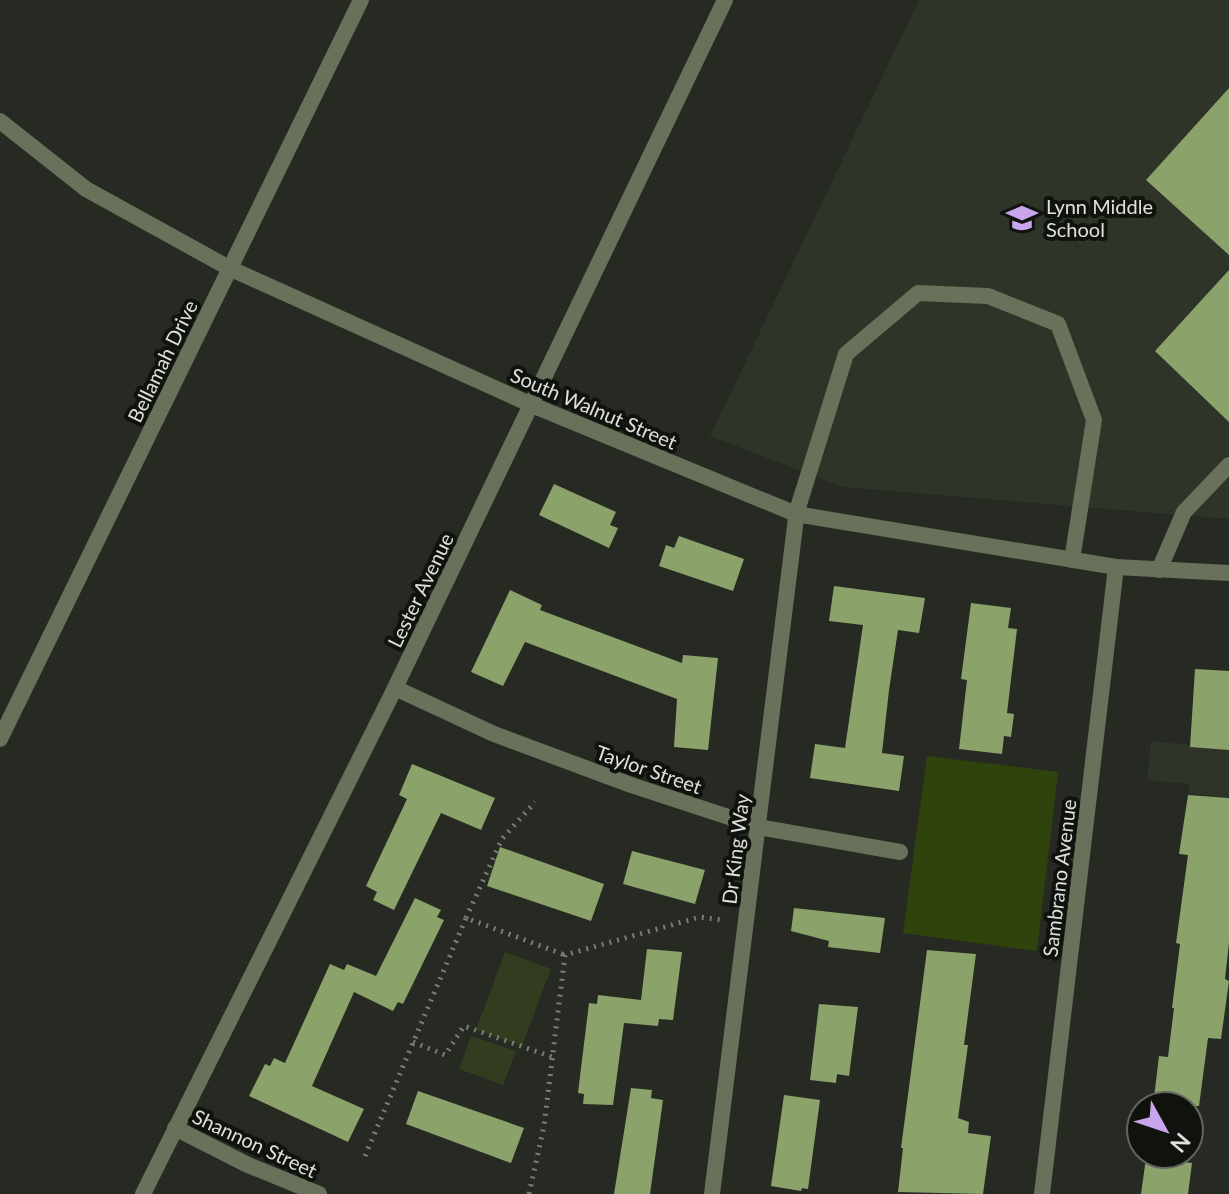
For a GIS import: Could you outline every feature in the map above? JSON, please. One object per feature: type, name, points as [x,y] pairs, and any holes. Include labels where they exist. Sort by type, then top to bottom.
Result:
[{"type":"street","name":"Bellamah Drive","points":[[0,739],[361,0]]},
{"type":"street","name":"Lester Avenue","points":[[143,1194],[395,688],[725,0]]},
{"type":"street","name":"South Walnut Street","points":[[0,121],[86,189],[229,268],[532,405],[797,512],[1116,567],[1229,573]]},
{"type":"street","name":"Dr King Way","points":[[712,1194],[797,512],[846,354],[918,293],[988,296],[1058,324],[1094,420],[1072,560]]},
{"type":"street","points":[[1159,570],[1184,512],[1229,465]]},
{"type":"street","name":"Sambrano Avenue","points":[[1042,1194],[1116,567]]},
{"type":"street","name":"Taylor Street","points":[[395,688],[508,739],[631,785],[759,827],[900,852]]},
{"type":"street","name":"Shannon Street","points":[[175,1128],[248,1165],[319,1194]]},
{"type":"path","points":[[365,1156],[502,839],[535,802]]},
{"type":"path","points":[[466,918],[565,955],[700,917],[721,920]]},
{"type":"path","points":[[529,1194],[544,1126],[565,955]]},
{"type":"path","points":[[413,1042],[445,1055],[464,1026],[552,1057]]},
{"type":"shaded area","name":"Lynn Middle School","points":[[919,0],[1229,0],[1229,519],[842,487],[710,436]]},
{"type":"shaded area","points":[[1151,741],[1229,749],[1229,797],[1189,794],[1189,784],[1147,780]]},
{"type":"shaded area","points":[[927,756],[1058,772],[1037,951],[903,933]]},
{"type":"shaded area","points":[[505,952],[551,969],[522,1046],[476,1030]]},
{"type":"shaded area","points":[[471,1036],[516,1051],[503,1085],[459,1069]]},
{"type":"building","points":[[1229,88],[1229,255],[1146,180]]},
{"type":"building","points":[[1229,270],[1229,422],[1155,351]]},
{"type":"building","points":[[554,484],[616,512],[610,525],[618,528],[609,548],[539,515]]},
{"type":"building","points":[[679,536],[744,559],[733,591],[659,566],[666,545],[674,548]]},
{"type":"building","points":[[834,586],[925,598],[919,633],[898,630],[889,690],[882,753],[904,756],[899,791],[810,778],[815,744],[845,748],[863,625],[829,621]]},
{"type":"building","points":[[510,590],[542,605],[540,610],[682,663],[683,655],[718,658],[708,750],[674,747],[677,699],[525,642],[503,686],[471,672]]},
{"type":"building","points":[[971,603],[1011,608],[1008,628],[1017,629],[1007,713],[1014,714],[1011,737],[1004,736],[1002,754],[959,749],[967,680],[961,679]]},
{"type":"building","points":[[1195,669],[1229,671],[1229,750],[1190,747]]},
{"type":"building","points":[[412,764],[495,798],[481,830],[441,813],[394,910],[373,900],[377,892],[366,886],[407,799],[399,795]]},
{"type":"building","points":[[1188,795],[1229,798],[1229,943],[1225,979],[1229,981],[1221,1039],[1208,1038],[1201,1090],[1155,1090],[1159,1056],[1168,1057],[1174,1008],[1180,944],[1176,943],[1188,855],[1179,854]]},
{"type":"building","points":[[500,847],[604,884],[591,921],[487,886]]},
{"type":"building","points":[[632,851],[705,870],[695,904],[623,884]]},
{"type":"building","points":[[415,898],[441,910],[437,917],[444,920],[403,1004],[398,1002],[393,1011],[354,992],[312,1086],[364,1109],[348,1142],[249,1096],[265,1064],[270,1066],[274,1058],[285,1063],[330,964],[344,970],[347,964],[376,976]]},
{"type":"building","points":[[794,908],[885,918],[880,953],[828,947],[829,941],[791,931]]},
{"type":"building","points":[[647,949],[682,952],[673,1020],[659,1019],[658,1026],[624,1023],[613,1105],[583,1104],[584,1094],[578,1093],[589,1003],[597,1004],[598,995],[641,1000]]},
{"type":"building","points":[[927,950],[976,954],[958,1118],[969,1122],[968,1133],[991,1136],[983,1194],[898,1192]]},
{"type":"building","points":[[819,1004],[858,1007],[849,1076],[837,1074],[836,1083],[810,1080]]},
{"type":"building","points":[[631,1088],[652,1090],[651,1098],[663,1100],[650,1194],[614,1194]]},
{"type":"building","points":[[418,1091],[524,1128],[511,1163],[406,1124]]},
{"type":"building","points":[[784,1095],[820,1100],[808,1189],[802,1188],[801,1191],[771,1186]]},
{"type":"building","points":[[1144,1170],[1191,1170],[1188,1194],[1141,1194]]},
{"type":"place","name":"Lynn Middle School","points":[[1022,218]]}]
